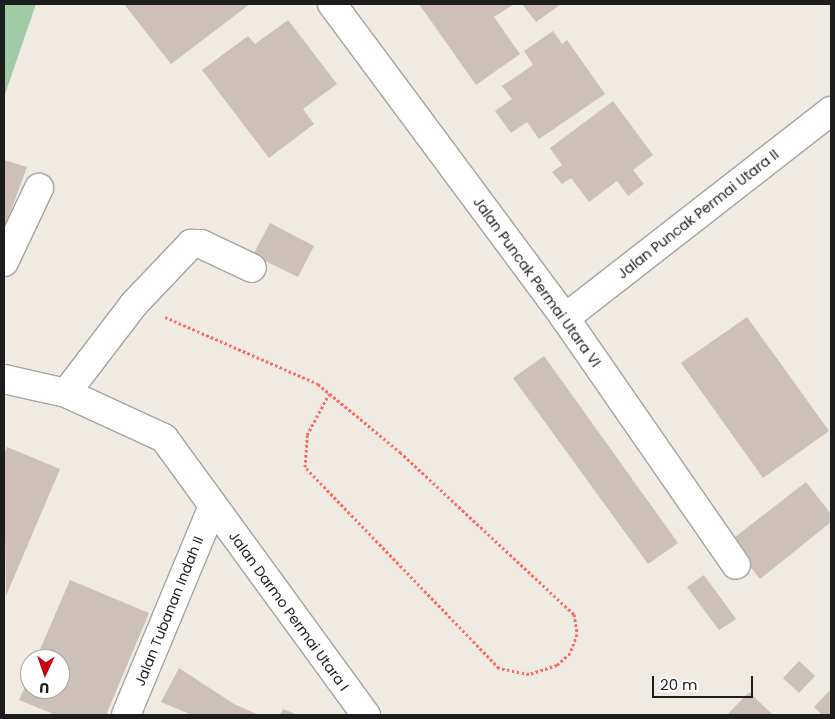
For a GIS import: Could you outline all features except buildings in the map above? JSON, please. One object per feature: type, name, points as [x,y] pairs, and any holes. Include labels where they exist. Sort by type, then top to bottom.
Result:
[{"type":"street","name":"Jalan Puncak Permai Utara VI","points":[[332,4],[566,318],[736,565]]},
{"type":"street","name":"Jalan Puncak Permai Utara II","points":[[566,318],[831,111]]},
{"type":"street","points":[[4,262],[39,188]]},
{"type":"street","points":[[66,393],[134,304],[191,244],[252,268]]},
{"type":"street","name":"Jalan Darmo Permai Utara I","points":[[4,379],[66,393],[164,438],[366,715]]},
{"type":"street","name":"Jalan Tubanan Indah II","points":[[126,715],[213,506]]},
{"type":"path","points":[[134,304],[318,384],[400,452],[574,614],[577,634],[570,653],[557,665],[529,674],[499,668],[305,467],[307,434],[329,394]]},
{"type":"green space","points":[[4,4],[36,4],[4,97]]}]
